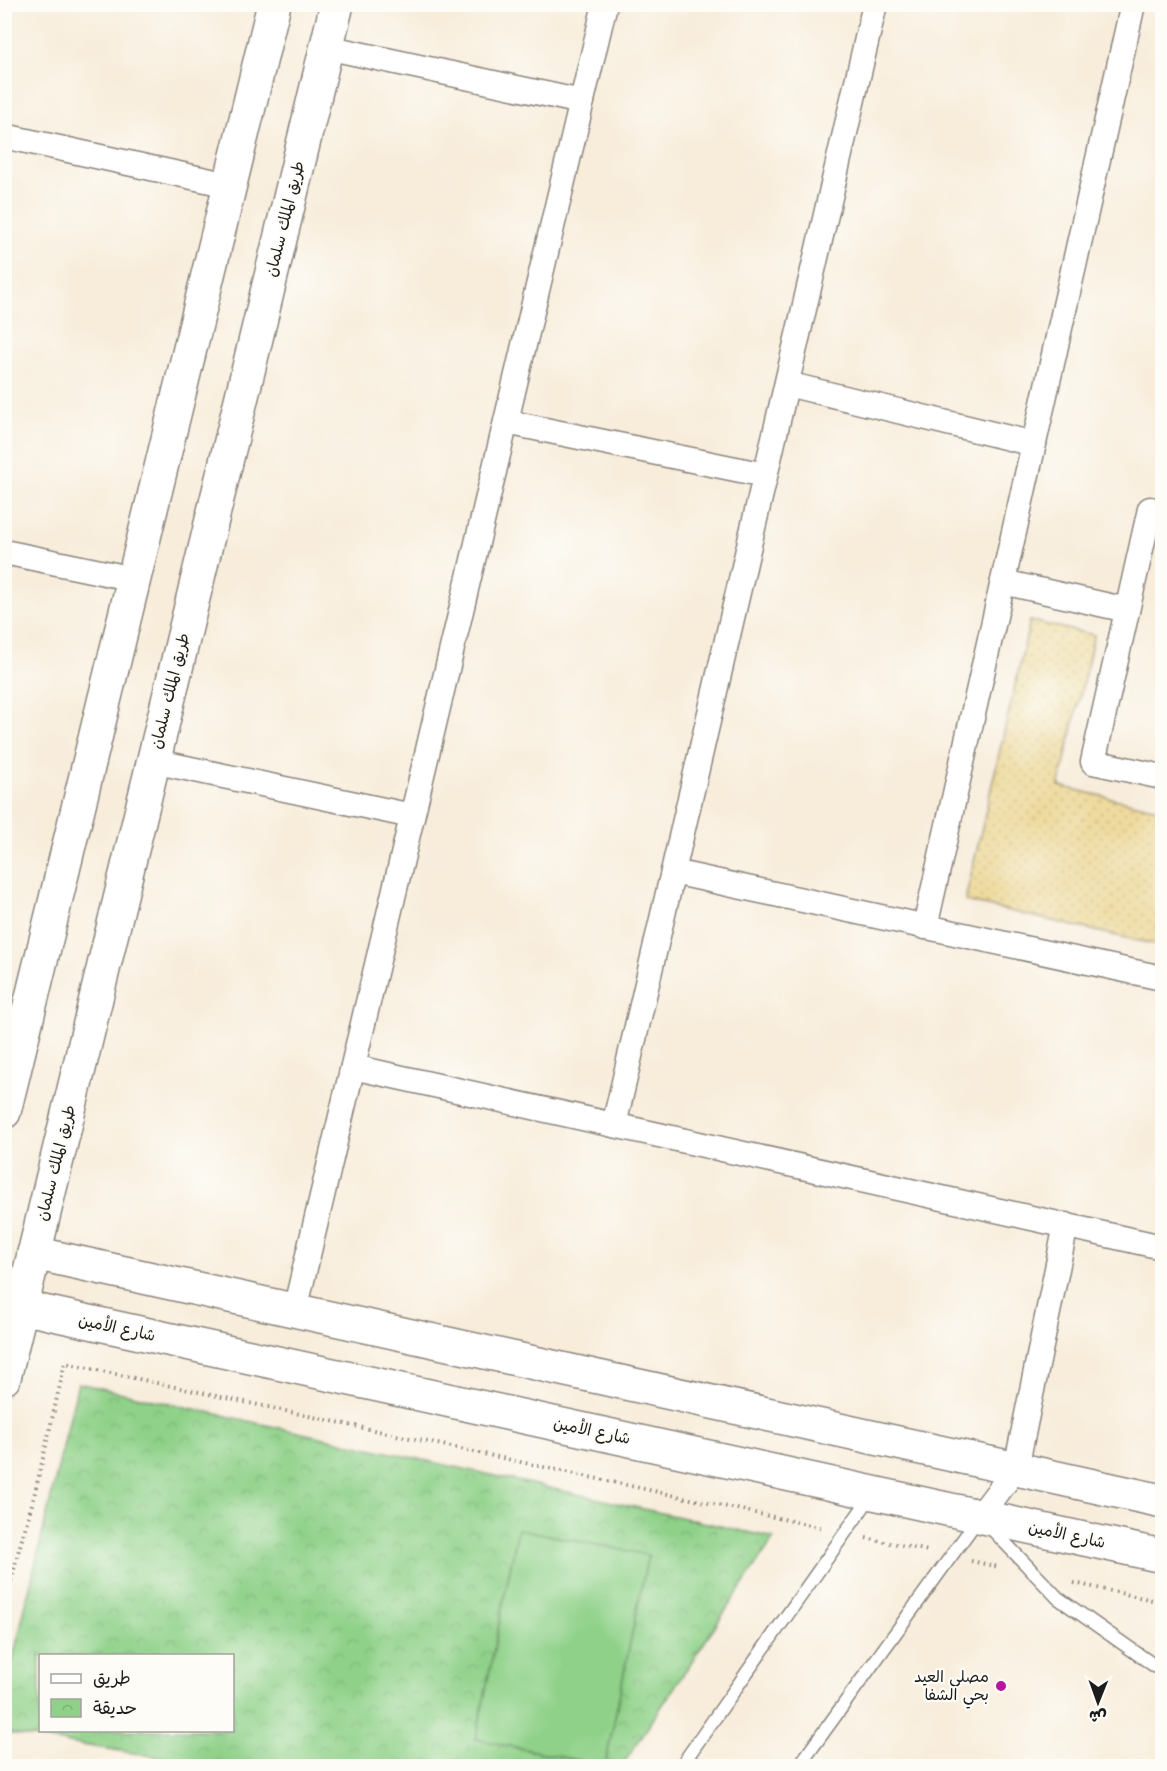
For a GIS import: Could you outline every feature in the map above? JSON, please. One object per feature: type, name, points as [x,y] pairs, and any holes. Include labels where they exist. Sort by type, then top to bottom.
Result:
[{"type":"main road","points":[[4,1112],[274,4]]},
{"type":"main road","name":"طريق الملك سلمان","points":[[4,1378],[337,4]]},
{"type":"main road","points":[[34,1252],[1162,1500]]},
{"type":"main road","name":"شارع الأمين","points":[[21,1307],[1162,1556]]},
{"type":"street","points":[[295,1310],[605,4]]},
{"type":"street","points":[[614,1125],[875,4]]},
{"type":"street","points":[[925,927],[1133,4]]},
{"type":"street","points":[[326,47],[582,102]]},
{"type":"street","points":[[4,136],[229,185]]},
{"type":"street","points":[[787,384],[1034,444]]},
{"type":"street","points":[[506,422],[765,475]]},
{"type":"street","points":[[1162,512],[1150,509],[1094,762],[1162,777]]},
{"type":"street","points":[[4,552],[134,579]]},
{"type":"street","points":[[1003,582],[1127,610]]},
{"type":"street","points":[[153,761],[412,816]]},
{"type":"street","points":[[673,872],[1162,978]]},
{"type":"street","points":[[353,1067],[1162,1247]]},
{"type":"street","points":[[980,1516],[1016,1468],[1066,1226]]},
{"type":"lane","points":[[681,1767],[873,1493]]},
{"type":"lane","points":[[799,1767],[980,1516],[1058,1598],[1162,1671]]},
{"type":"path","points":[[4,1610],[34,1497],[65,1363],[1162,1602]]},
{"type":"sand","points":[[1030,621],[1094,635],[1059,786],[1162,810],[1162,946],[965,901]]},
{"type":"green space","points":[[78,1383],[774,1538],[622,1766],[217,1766],[5,1733],[5,1692]]},
{"type":"green space","points":[[518,1529],[648,1555],[605,1766],[476,1739]]},
{"type":"place","name":"مصلى العيد بحي الشفا","points":[[1001,1686]]}]
